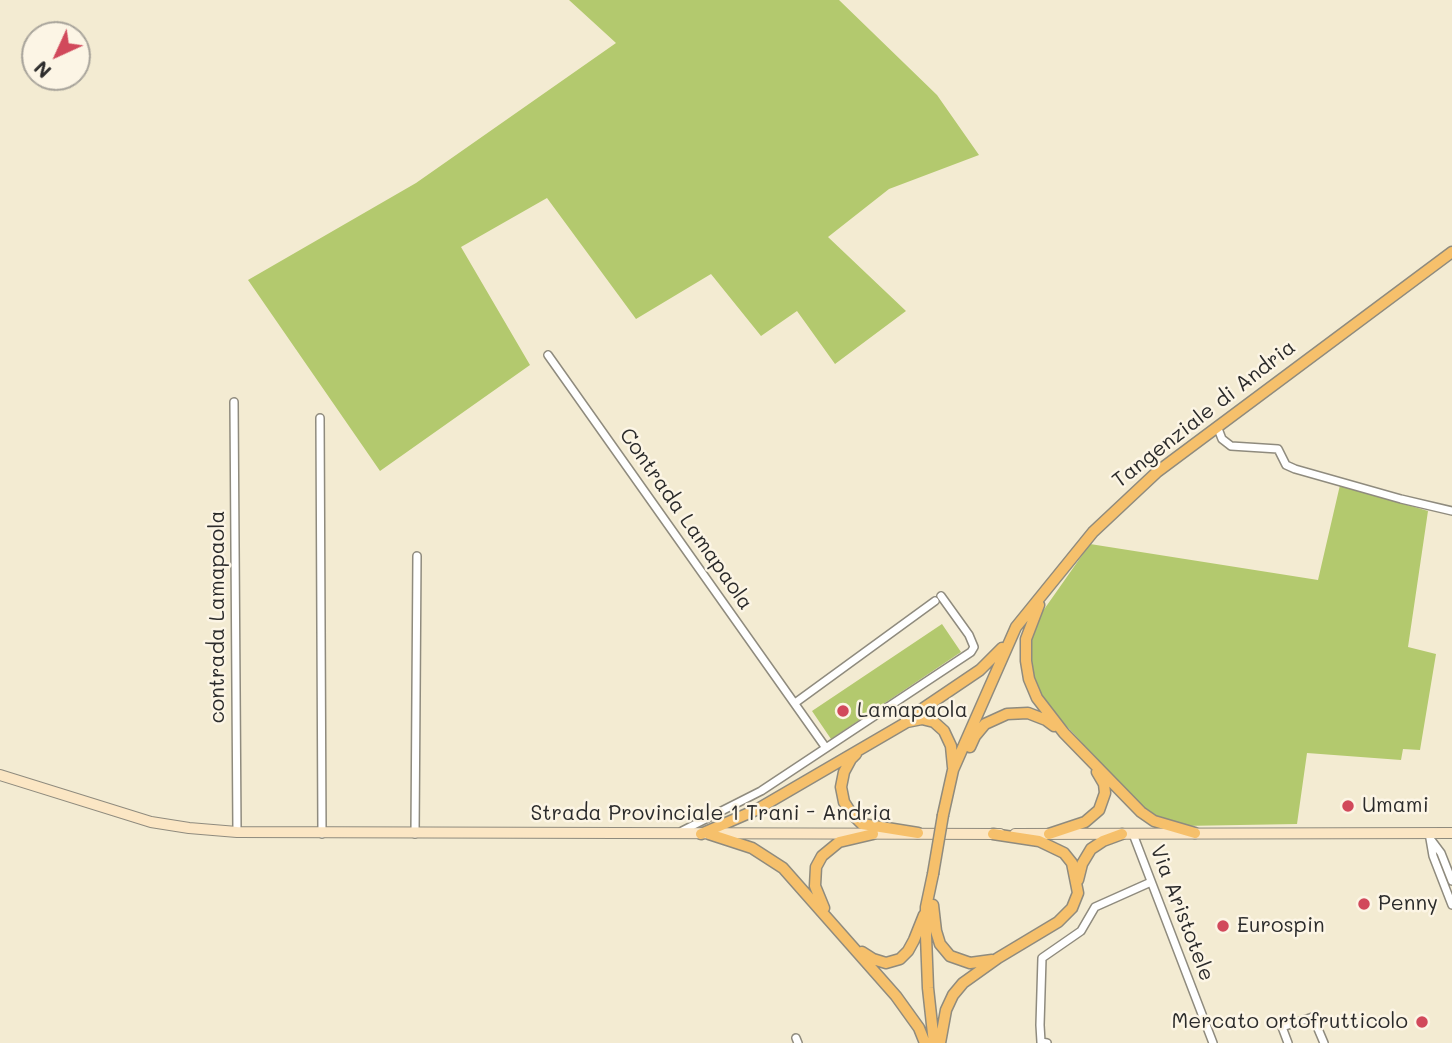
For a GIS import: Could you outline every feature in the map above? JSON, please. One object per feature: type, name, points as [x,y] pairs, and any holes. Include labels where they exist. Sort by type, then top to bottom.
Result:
[{"type":"main road","name":"Tangenziale di Andria","points":[[934,1043],[928,988],[926,907],[947,793],[953,770],[1016,627],[1112,512],[1157,472],[1452,252]]},
{"type":"main road","points":[[1055,579],[1044,592],[1026,639],[1029,679],[1037,698],[1064,733],[1147,817],[1195,834]]},
{"type":"main road","points":[[883,735],[980,670],[1013,635]]},
{"type":"main road","points":[[947,793],[975,736],[994,719],[1013,713],[1028,713],[1046,720],[1064,733]]},
{"type":"main road","points":[[705,834],[756,810],[907,722],[922,719],[934,722],[944,731],[951,746],[953,770]]},
{"type":"main road","points":[[869,743],[850,759],[844,772],[841,788],[845,802],[862,824],[918,833]]},
{"type":"main road","points":[[1049,834],[1085,822],[1100,810],[1105,793],[1104,784],[1093,764]]},
{"type":"main road","name":"Strada Provinciale 1 Trani - Andria","points":[[0,775],[151,822],[237,832],[1430,837],[1452,833]]},
{"type":"main road","points":[[705,834],[752,848],[783,868],[909,1013],[925,1043]]},
{"type":"main road","points":[[940,1043],[946,1010],[963,983],[1067,915],[1078,893],[1072,863],[1064,853],[1039,841],[993,834]]},
{"type":"main road","points":[[1077,882],[1082,864],[1091,849],[1103,841],[1128,834]]},
{"type":"main road","points":[[830,920],[815,886],[816,867],[822,856],[839,842],[873,835]]},
{"type":"main road","points":[[932,879],[936,931],[946,952],[955,959],[970,963],[998,958]]},
{"type":"main road","points":[[849,942],[879,962],[887,963],[900,959],[914,940],[926,907]]},
{"type":"street","name":"Contrada Lamapaola","points":[[548,355],[827,748]]},
{"type":"street","name":"contrada Lamapaola","points":[[234,402],[237,832]]},
{"type":"street","points":[[320,418],[322,834]]},
{"type":"street","points":[[1217,426],[1222,439],[1231,446],[1278,449],[1286,465],[1452,511]]},
{"type":"street","points":[[415,834],[417,556]]},
{"type":"street","points":[[675,835],[761,791],[971,652],[974,647],[969,635],[938,599],[795,703]]},
{"type":"street","name":"Via Aristotele","points":[[1128,834],[1152,882],[1213,1043]]},
{"type":"street","points":[[1430,837],[1441,853],[1452,881]]},
{"type":"street","points":[[1430,837],[1433,856],[1452,905]]},
{"type":"street","points":[[1047,1043],[1041,1042],[1040,1026],[1042,958],[1081,931],[1095,906],[1152,882]]},
{"type":"street","points":[[1288,1043],[1282,1027],[1313,1017],[1324,1043]]},
{"type":"green space","points":[[569,0],[839,0],[937,95],[979,155],[889,189],[828,237],[906,311],[835,364],[797,311],[761,336],[711,274],[636,319],[547,198],[461,247],[530,365],[380,471],[248,280],[416,183],[616,43]]},
{"type":"green space","points":[[1340,485],[1428,511],[1408,647],[1436,654],[1420,750],[1403,749],[1401,760],[1307,753],[1297,824],[1182,826],[1164,822],[1147,812],[1045,703],[1037,691],[1031,669],[1029,640],[1038,618],[1090,544],[1318,580]]},
{"type":"green space","points":[[942,624],[961,652],[831,739],[812,711]]},
{"type":"place","name":"Lamapaola","points":[[843,711]]},
{"type":"place","name":"Umami","points":[[1348,806]]},
{"type":"place","name":"Penny","points":[[1364,904]]},
{"type":"place","name":"Eurospin","points":[[1223,926]]},
{"type":"place","name":"Mercato ortofrutticolo","points":[[1422,1022]]}]
